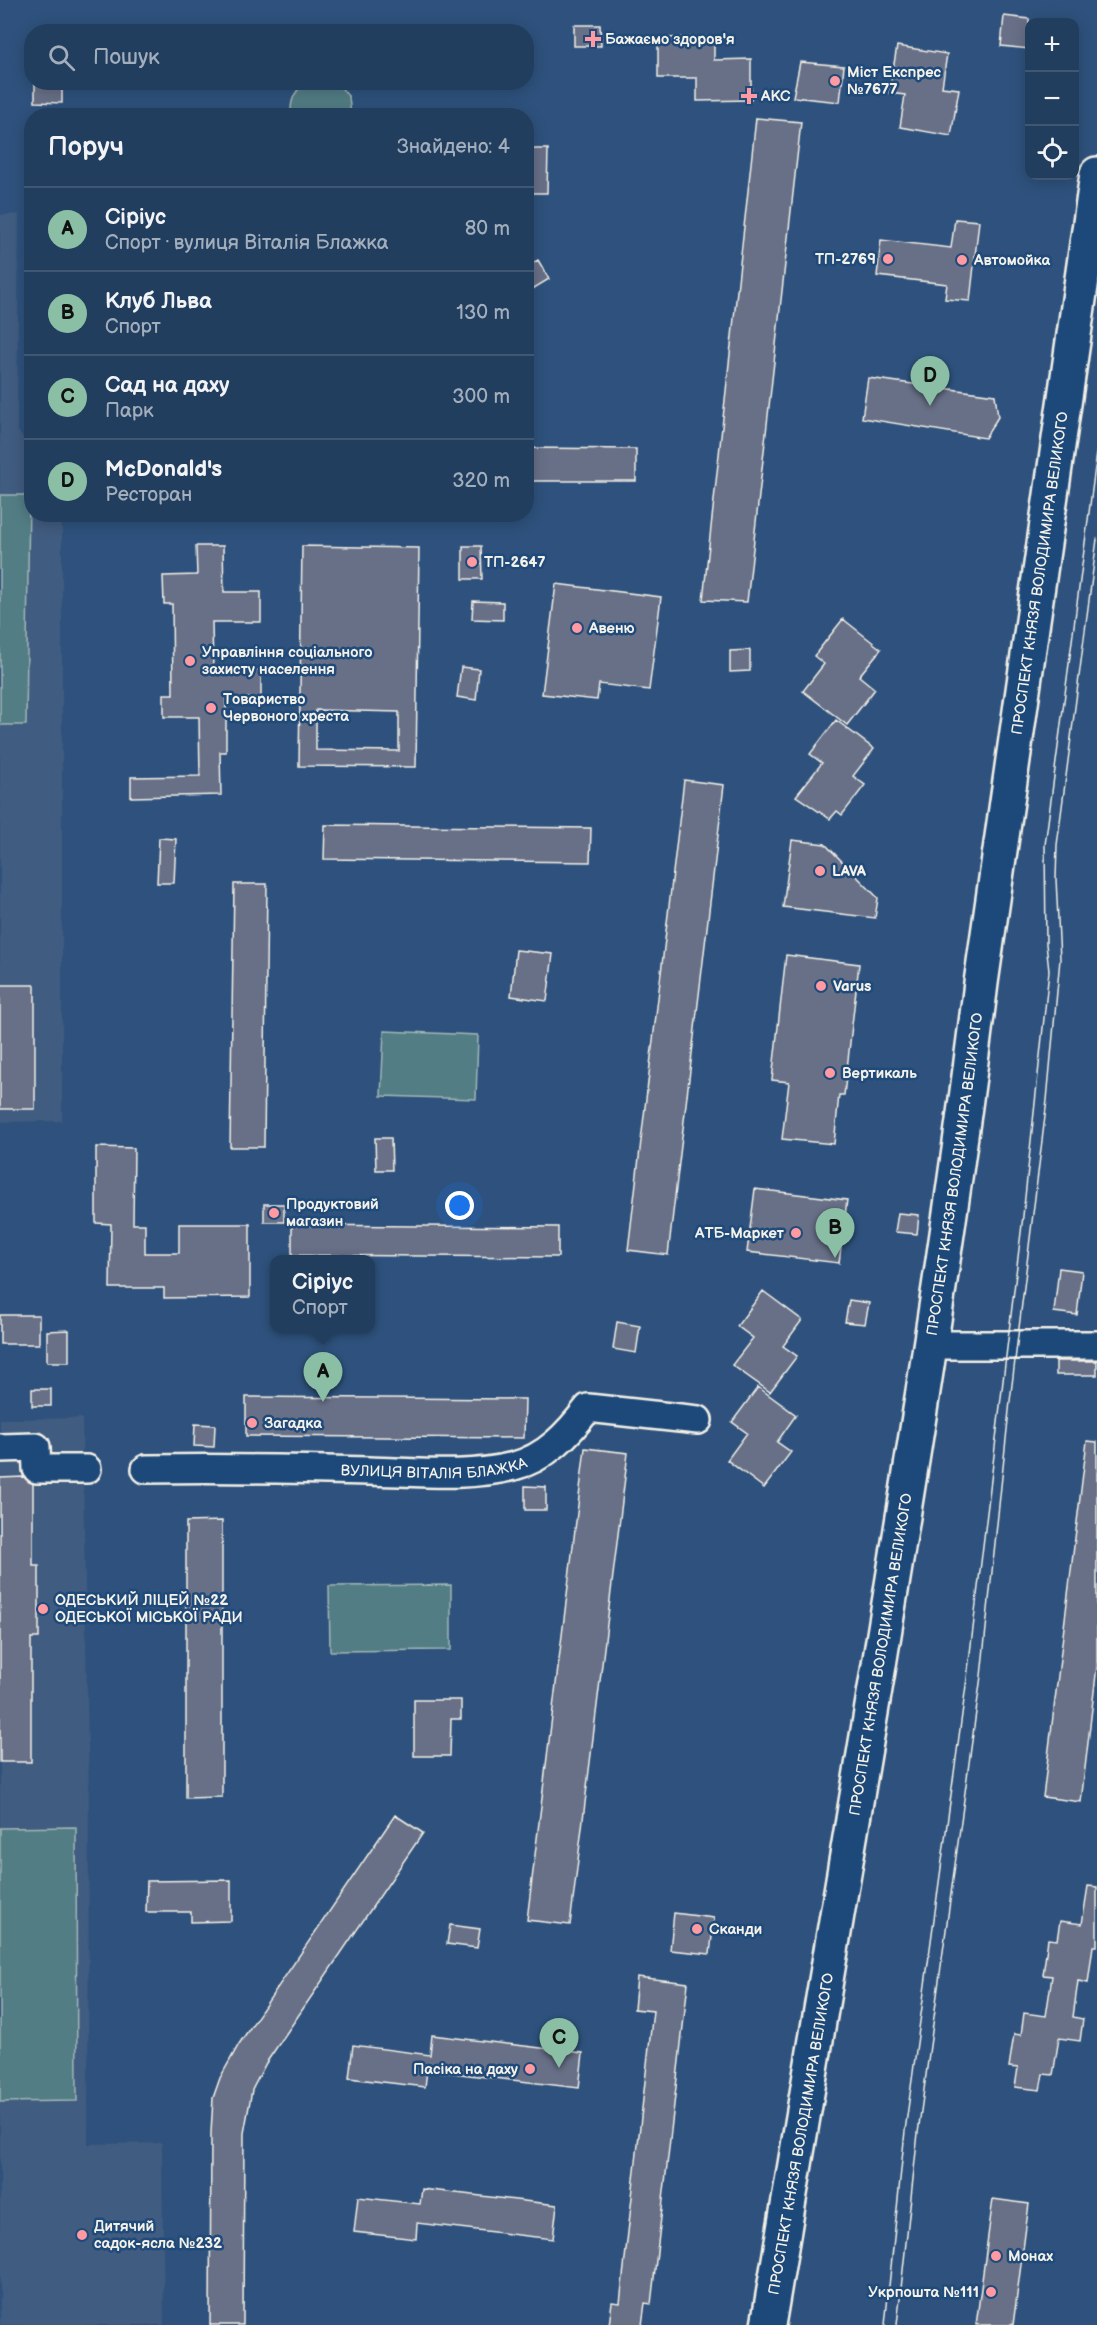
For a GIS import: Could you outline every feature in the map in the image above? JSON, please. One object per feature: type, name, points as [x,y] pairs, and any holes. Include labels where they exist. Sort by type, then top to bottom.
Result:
[{"type":"highway","name":"ПРОСПЕКТ КНЯЗЯ ВОЛОДИМИРА ВЕЛИКОГО","points":[[768,2325],[808,2095],[930,1345],[968,1092],[982,977],[1097,174]]},
{"type":"street","points":[[930,1345],[1097,1345]]},
{"type":"street","name":"ВУЛИЦЯ ВІТАЛІЯ БЛАЖКА","points":[[146,1469],[241,1468],[474,1473],[516,1466],[544,1453],[568,1433],[588,1408],[698,1420]]},
{"type":"street","points":[[0,1448],[36,1447],[37,1469],[87,1469]]},
{"type":"shaded area","points":[[19,214],[17,429],[24,440],[24,522],[62,522],[62,1121],[0,1122],[0,215]]},
{"type":"shaded area","name":"ОДЕСЬКИЙ ЛІЦЕЙ №22 ОДЕСЬКОЇ МІСЬКОЇ РАДИ","points":[[82,1418],[89,1799],[88,2144],[162,2143],[164,2325],[0,2325],[0,1419]]},
{"type":"green space","points":[[298,90],[343,90],[349,97],[350,108],[291,108]]},
{"type":"green space","points":[[0,495],[24,495],[24,522],[29,522],[26,725],[0,725]]},
{"type":"green space","points":[[384,1031],[478,1035],[476,1099],[381,1096]]},
{"type":"green space","points":[[451,1585],[451,1650],[330,1651],[329,1586]]},
{"type":"green space","points":[[76,1827],[77,2101],[0,2102],[0,1828]]},
{"type":"building","points":[[1004,16],[1025,19],[1025,49],[1001,46]]},
{"type":"building","points":[[574,25],[600,25],[601,46],[574,46]]},
{"type":"building","points":[[714,37],[714,60],[751,59],[751,100],[697,101],[697,78],[658,78],[658,38]]},
{"type":"building","points":[[897,46],[947,54],[942,87],[959,89],[951,136],[900,127],[905,95],[889,93]]},
{"type":"building","points":[[800,62],[844,66],[840,102],[793,97]]},
{"type":"building","points":[[35,90],[62,90],[62,103],[35,102]]},
{"type":"building","points":[[756,118],[801,122],[747,602],[703,600]]},
{"type":"building","points":[[534,149],[548,149],[547,193],[534,193]]},
{"type":"building","points":[[955,219],[979,221],[970,301],[945,299],[947,284],[877,276],[881,240],[951,248]]},
{"type":"building","points":[[538,260],[549,279],[534,288],[534,262]]},
{"type":"building","points":[[868,378],[995,395],[998,417],[985,438],[862,418]]},
{"type":"building","points":[[534,448],[636,449],[636,481],[534,481]]},
{"type":"building","points":[[196,546],[223,546],[224,592],[261,592],[261,622],[212,622],[213,671],[261,670],[261,698],[226,699],[226,752],[220,752],[221,795],[131,797],[131,777],[200,776],[199,717],[164,717],[164,694],[173,694],[172,604],[164,604],[163,576],[197,575]]},
{"type":"building","points":[[302,546],[419,548],[416,767],[299,766]],"holes":[[[316,710],[399,712],[399,751],[316,750]]]},
{"type":"building","name":"ТП-2647","points":[[463,546],[481,546],[482,579],[463,579]]},
{"type":"building","points":[[556,584],[661,597],[649,690],[599,684],[597,700],[542,694]]},
{"type":"building","points":[[473,601],[503,602],[503,620],[472,619]]},
{"type":"building","points":[[843,619],[881,649],[859,676],[875,689],[847,725],[803,691],[824,664],[814,656]]},
{"type":"building","points":[[750,650],[750,671],[730,672],[730,651]]},
{"type":"building","points":[[461,667],[479,669],[476,700],[457,697]]},
{"type":"building","points":[[836,720],[874,749],[853,776],[865,785],[842,815],[837,811],[830,819],[796,796],[822,763],[810,754]]},
{"type":"building","points":[[684,780],[724,785],[668,1255],[628,1250]]},
{"type":"building","points":[[325,825],[591,828],[590,862],[324,859]]},
{"type":"building","points":[[159,838],[176,839],[174,883],[157,883]]},
{"type":"building","name":"LAVA","points":[[792,840],[825,844],[878,898],[875,918],[783,907]]},
{"type":"building","points":[[234,884],[267,884],[264,1147],[230,1147]]},
{"type":"building","points":[[516,950],[553,954],[547,1001],[511,996]]},
{"type":"building","points":[[786,955],[859,964],[844,1095],[839,1095],[834,1144],[782,1139],[789,1082],[772,1080]]},
{"type":"building","points":[[0,985],[35,985],[35,1109],[0,1109]]},
{"type":"building","points":[[375,1138],[391,1138],[392,1170],[376,1170]]},
{"type":"building","points":[[96,1147],[134,1148],[133,1224],[145,1224],[145,1253],[179,1253],[179,1224],[250,1224],[250,1297],[164,1298],[164,1288],[110,1288],[111,1224],[96,1223]]},
{"type":"building","name":"АТБ-Маркет","points":[[755,1189],[847,1200],[839,1263],[747,1252]]},
{"type":"building","name":"Продуктовий магазин","points":[[264,1204],[284,1204],[284,1222],[264,1222]]},
{"type":"building","points":[[898,1213],[919,1215],[917,1234],[895,1232]]},
{"type":"building","points":[[292,1225],[558,1227],[558,1257],[292,1255]]},
{"type":"building","points":[[1059,1268],[1082,1271],[1077,1315],[1054,1312]]},
{"type":"building","points":[[763,1291],[802,1320],[783,1346],[797,1356],[770,1392],[732,1365],[753,1338],[737,1326]]},
{"type":"building","points":[[849,1300],[869,1303],[865,1324],[845,1322]]},
{"type":"building","points":[[0,1315],[39,1315],[39,1344],[0,1344]]},
{"type":"building","points":[[617,1322],[640,1326],[636,1353],[613,1349]]},
{"type":"building","points":[[69,1330],[69,1362],[47,1362],[47,1331]]},
{"type":"building","points":[[1056,1361],[1097,1361],[1097,1375],[1056,1375]]},
{"type":"building","points":[[758,1387],[796,1415],[777,1442],[791,1452],[764,1488],[727,1460],[747,1433],[732,1422]]},
{"type":"building","points":[[32,1389],[51,1389],[51,1406],[32,1406]]},
{"type":"building","points":[[246,1397],[525,1399],[524,1438],[246,1436]]},
{"type":"building","points":[[195,1424],[215,1425],[214,1447],[194,1446]]},
{"type":"building","points":[[1087,1441],[1097,1442],[1097,1666],[1081,1802],[1043,1797]]},
{"type":"building","points":[[585,1448],[628,1453],[570,1925],[527,1920]]},
{"type":"building","points":[[24,1477],[33,1484],[33,1566],[39,1566],[39,1638],[31,1638],[31,1762],[0,1762],[0,1478]]},
{"type":"building","points":[[525,1486],[546,1487],[546,1510],[525,1510]]},
{"type":"building","points":[[222,1521],[222,1797],[186,1798],[186,1522]]},
{"type":"building","points":[[414,1700],[461,1700],[461,1719],[451,1719],[450,1756],[414,1756]]},
{"type":"building","points":[[395,1815],[423,1833],[266,2063],[252,2090],[244,2133],[243,2325],[210,2325],[211,2133],[213,2098],[220,2078],[239,2044]]},
{"type":"building","points":[[231,1880],[231,1921],[191,1922],[191,1912],[146,1912],[147,1881]]},
{"type":"building","points":[[1088,1886],[1097,1887],[1097,1946],[1093,1946],[1088,1983],[1078,1981],[1073,2017],[1083,2019],[1080,2041],[1059,2038],[1053,2075],[1043,2074],[1040,2090],[1015,2087],[1018,2068],[1009,2067],[1014,2034],[1021,2035],[1024,2013],[1046,2016],[1052,1976],[1043,1975],[1048,1939],[1057,1940],[1060,1921],[1082,1924]]},
{"type":"building","points":[[674,1913],[714,1918],[710,1954],[670,1950]]},
{"type":"building","points":[[450,1925],[480,1929],[477,1948],[447,1944]]},
{"type":"building","points":[[637,1977],[688,1983],[651,2304],[645,2303],[642,2325],[609,2325],[612,2302],[620,2303],[653,2011],[634,2009]]},
{"type":"building","points":[[432,2035],[583,2053],[579,2088],[427,2070],[425,2087],[349,2078],[353,2045],[430,2055]]},
{"type":"building","points":[[422,2189],[557,2205],[553,2239],[417,2223],[416,2239],[354,2232],[358,2197],[420,2204]]},
{"type":"building","points":[[993,2199],[1029,2204],[1013,2325],[976,2325]]},
{"type":"tram line","points":[[885,2325],[905,2131],[967,1678],[1023,1216],[1049,971],[1046,944],[1045,845],[1097,452]]},
{"type":"tram line","points":[[897,2325],[918,2133],[981,1676],[1010,1401],[1047,1100],[1060,959],[1056,879],[1057,845],[1097,539]]},
{"type":"place","name":"Бажаємо здоров'я","points":[[593,39]]},
{"type":"place","name":"Міст Експрес №7677","points":[[835,81]]},
{"type":"place","name":"АКС","points":[[749,96]]},
{"type":"place","name":"ТП-2769","points":[[888,259]]},
{"type":"place","name":"Автомойка","points":[[962,260]]},
{"type":"place","name":"McDonald's","points":[[930,406]]},
{"type":"place","name":"ТП-2647","points":[[472,562]]},
{"type":"place","name":"Авеню","points":[[577,628]]},
{"type":"place","name":"Управління соціального захисту населення","points":[[190,661]]},
{"type":"place","name":"Товариство Червоного хреста","points":[[211,708]]},
{"type":"place","name":"LAVA","points":[[820,871]]},
{"type":"place","name":"Varus","points":[[821,986]]},
{"type":"place","name":"Вертикаль","points":[[830,1073]]},
{"type":"place","name":"Продуктовий магазин","points":[[274,1213]]},
{"type":"place","name":"АТБ-Маркет","points":[[796,1233]]},
{"type":"place","name":"Клуб Льва","points":[[835,1258]]},
{"type":"place","name":"Сіріус","points":[[323,1402]]},
{"type":"place","name":"Загадка","points":[[252,1423]]},
{"type":"place","name":"ОДЕСЬКИЙ ЛІЦЕЙ №22 ОДЕСЬКОЇ МІСЬКОЇ РАДИ","points":[[43,1609]]},
{"type":"place","name":"Сканди","points":[[697,1929]]},
{"type":"place","name":"Сад на даху","points":[[559,2068]]},
{"type":"place","name":"Пасіка на даху","points":[[530,2069]]},
{"type":"place","name":"Дитячий садок-ясла №232","points":[[82,2235]]},
{"type":"place","name":"Монах","points":[[996,2256]]},
{"type":"place","name":"Укрпошта №111","points":[[991,2292]]}]
